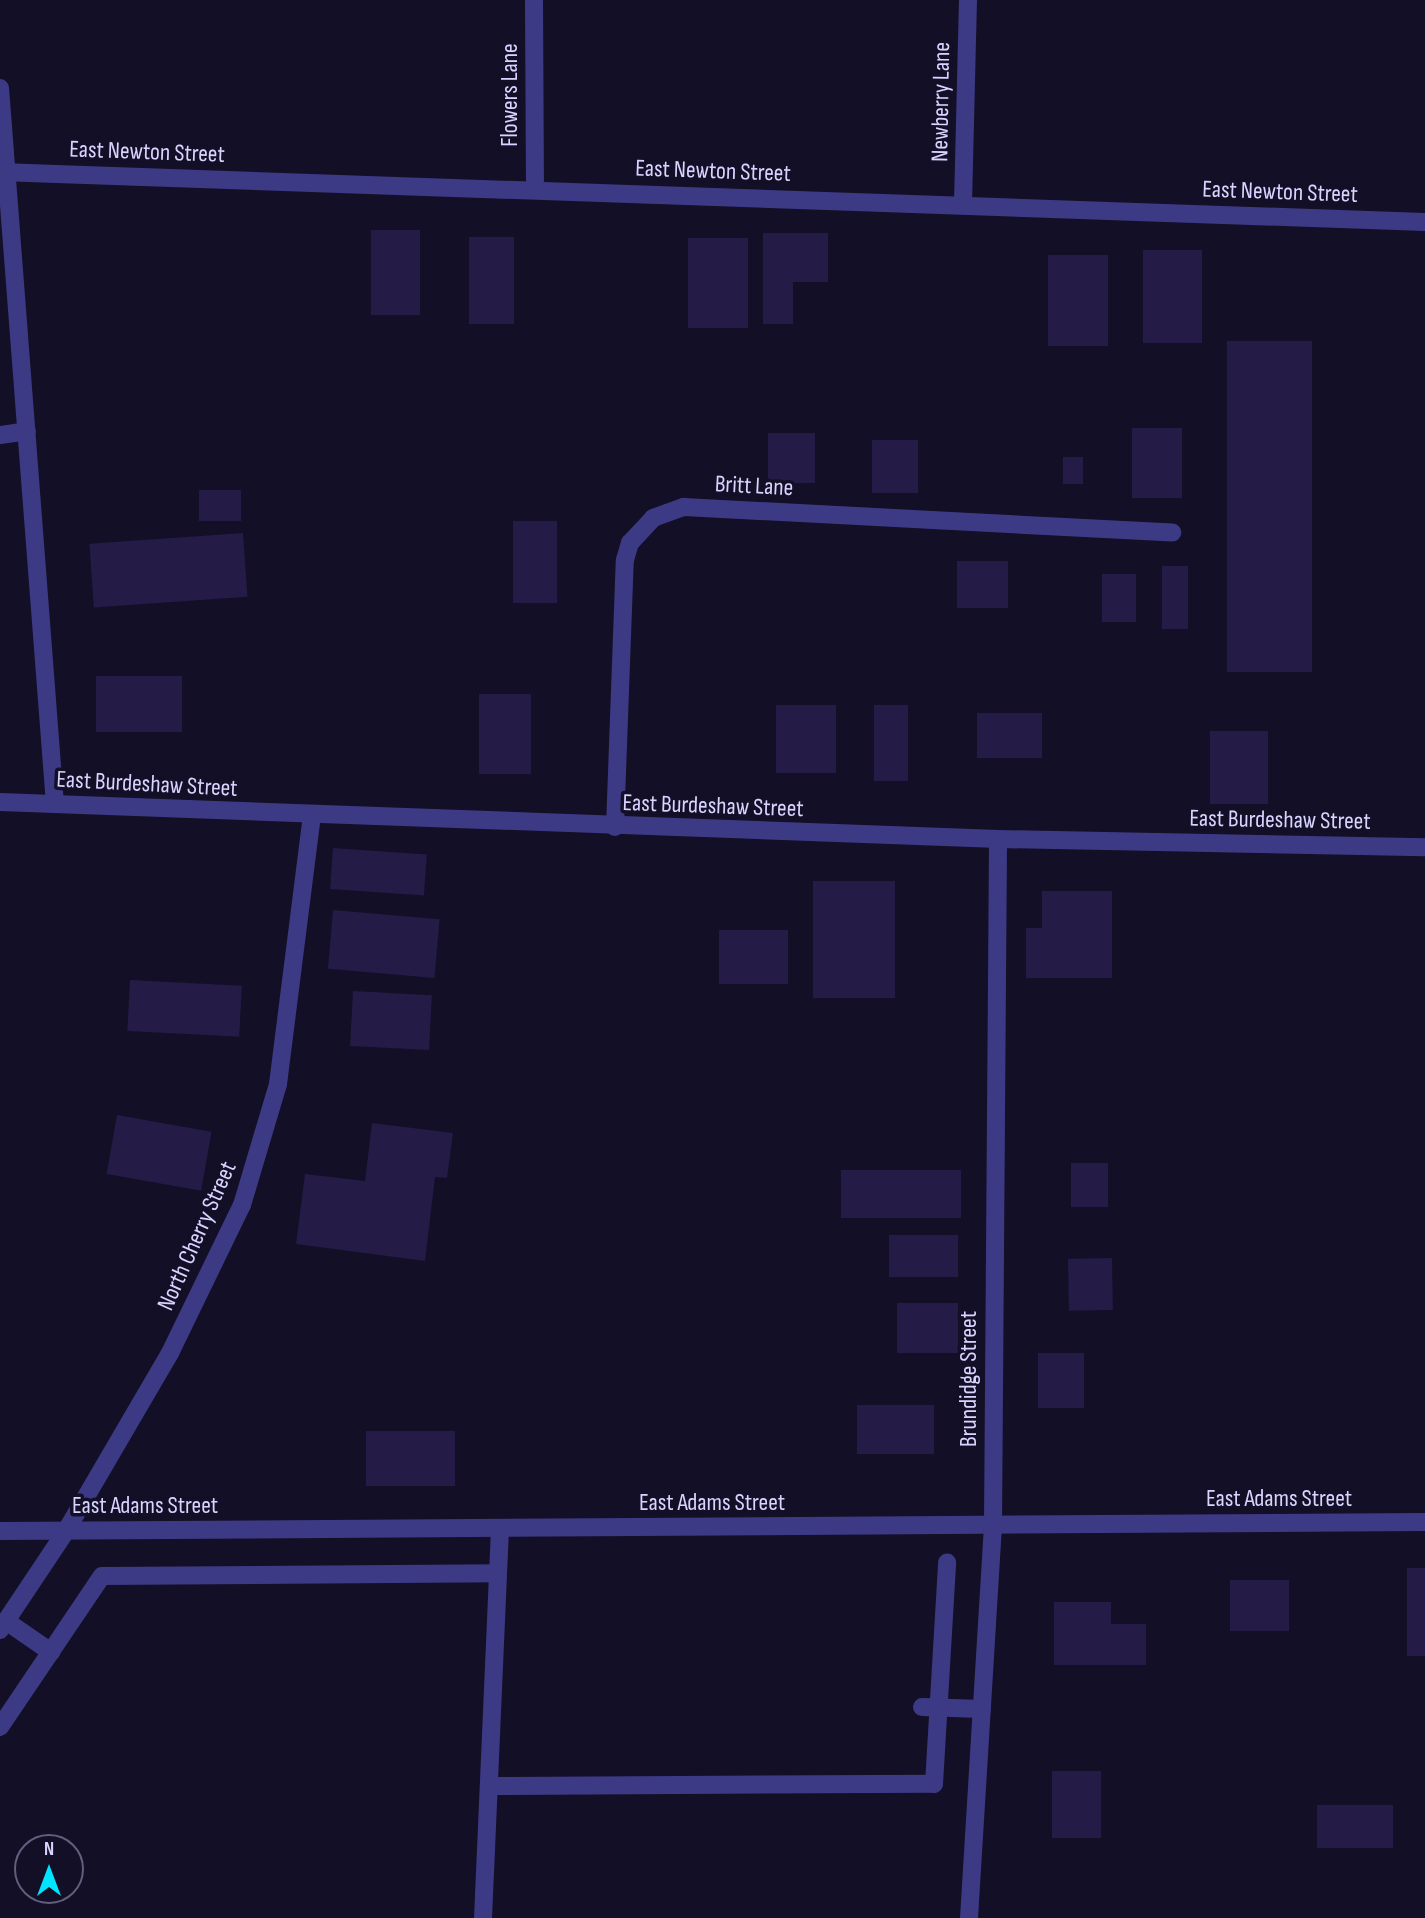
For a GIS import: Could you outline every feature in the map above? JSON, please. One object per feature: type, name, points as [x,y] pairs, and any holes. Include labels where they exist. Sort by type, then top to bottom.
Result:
[{"type":"street","name":"Flowers Lane","points":[[534,0],[535,190]]},
{"type":"street","name":"Newberry Lane","points":[[963,204],[968,0]]},
{"type":"street","points":[[0,88],[2,172],[27,431],[55,804]]},
{"type":"street","name":"East Newton Street","points":[[2,172],[1425,222]]},
{"type":"street","points":[[0,435],[27,431]]},
{"type":"street","name":"Britt Lane","points":[[615,827],[625,560],[640,530],[660,514],[684,507],[1172,533]]},
{"type":"street","name":"East Burdeshaw Street","points":[[0,802],[615,827],[998,839],[1425,847]]},
{"type":"street","name":"North Cherry Street","points":[[3,1626],[66,1531],[170,1353],[242,1205],[278,1084],[312,816]]},
{"type":"street","name":"Brundidge Street","points":[[969,1918],[993,1525],[998,839]]},
{"type":"street","name":"East Adams Street","points":[[0,1531],[1425,1522]]},
{"type":"street","points":[[484,1918],[500,1528]]},
{"type":"street","points":[[489,1786],[934,1784],[930,1707],[947,1562]]},
{"type":"street","points":[[0,1727],[102,1576],[498,1573]]},
{"type":"street","points":[[3,1626],[51,1652]]},
{"type":"street","points":[[930,1707],[982,1709]]},
{"type":"building","points":[[371,230],[420,230],[420,315],[371,315]]},
{"type":"building","points":[[763,233],[828,233],[828,282],[793,282],[793,324],[763,324]]},
{"type":"building","points":[[469,237],[514,237],[514,324],[469,324]]},
{"type":"building","points":[[688,238],[748,238],[748,328],[688,328]]},
{"type":"building","points":[[1143,250],[1202,250],[1202,343],[1143,343]]},
{"type":"building","points":[[1048,255],[1108,255],[1108,346],[1048,346]]},
{"type":"building","points":[[1227,341],[1312,341],[1312,672],[1227,672]]},
{"type":"building","points":[[1132,428],[1182,428],[1182,498],[1132,498]]},
{"type":"building","points":[[768,433],[815,433],[815,483],[768,483]]},
{"type":"building","points":[[872,440],[918,440],[918,493],[872,493]]},
{"type":"building","points":[[1063,457],[1083,457],[1083,484],[1063,484]]},
{"type":"building","points":[[199,490],[241,490],[241,521],[199,521]]},
{"type":"building","points":[[513,521],[557,521],[557,603],[513,603]]},
{"type":"building","points":[[243,533],[247,597],[94,608],[89,544]]},
{"type":"building","points":[[957,561],[1008,561],[1008,608],[957,608]]},
{"type":"building","points":[[1162,566],[1188,566],[1188,629],[1162,629]]},
{"type":"building","points":[[1102,574],[1136,574],[1136,622],[1102,622]]},
{"type":"building","points":[[96,676],[182,676],[182,732],[96,732]]},
{"type":"building","points":[[479,694],[531,694],[531,774],[479,774]]},
{"type":"building","points":[[776,705],[836,705],[836,773],[776,773]]},
{"type":"building","points":[[874,705],[908,705],[908,781],[874,781]]},
{"type":"building","points":[[977,713],[1042,713],[1042,758],[977,758]]},
{"type":"building","points":[[1210,731],[1268,731],[1268,804],[1210,804]]},
{"type":"building","points":[[333,848],[427,855],[424,895],[330,889]]},
{"type":"building","points":[[813,881],[895,881],[895,998],[813,998]]},
{"type":"building","points":[[1042,891],[1112,891],[1112,978],[1026,978],[1026,928],[1042,928]]},
{"type":"building","points":[[333,910],[440,919],[434,978],[328,969]]},
{"type":"building","points":[[719,930],[788,930],[788,984],[719,984]]},
{"type":"building","points":[[130,980],[242,986],[239,1037],[127,1031]]},
{"type":"building","points":[[353,991],[432,995],[429,1050],[350,1046]]},
{"type":"building","points":[[117,1115],[212,1132],[201,1191],[107,1174]]},
{"type":"building","points":[[372,1123],[453,1133],[447,1178],[435,1177],[425,1261],[296,1244],[305,1174],[365,1181]]},
{"type":"building","points":[[1071,1163],[1108,1163],[1108,1207],[1071,1207]]},
{"type":"building","points":[[841,1170],[961,1170],[961,1218],[841,1218]]},
{"type":"building","points":[[889,1235],[958,1235],[958,1277],[889,1277]]},
{"type":"building","points":[[1112,1258],[1113,1310],[1069,1311],[1068,1259]]},
{"type":"building","points":[[897,1303],[958,1303],[958,1353],[897,1353]]},
{"type":"building","points":[[1038,1353],[1084,1353],[1084,1408],[1038,1408]]},
{"type":"building","points":[[857,1405],[934,1405],[934,1454],[857,1454]]},
{"type":"building","points":[[366,1431],[455,1431],[455,1486],[366,1486]]},
{"type":"building","points":[[1407,1568],[1425,1568],[1425,1656],[1407,1656]]},
{"type":"building","points":[[1230,1580],[1289,1580],[1289,1631],[1230,1631]]},
{"type":"building","points":[[1054,1602],[1111,1602],[1111,1624],[1146,1624],[1146,1665],[1054,1665]]},
{"type":"building","points":[[1052,1771],[1101,1771],[1101,1838],[1052,1838]]},
{"type":"building","points":[[1317,1805],[1393,1805],[1393,1848],[1317,1848]]}]
